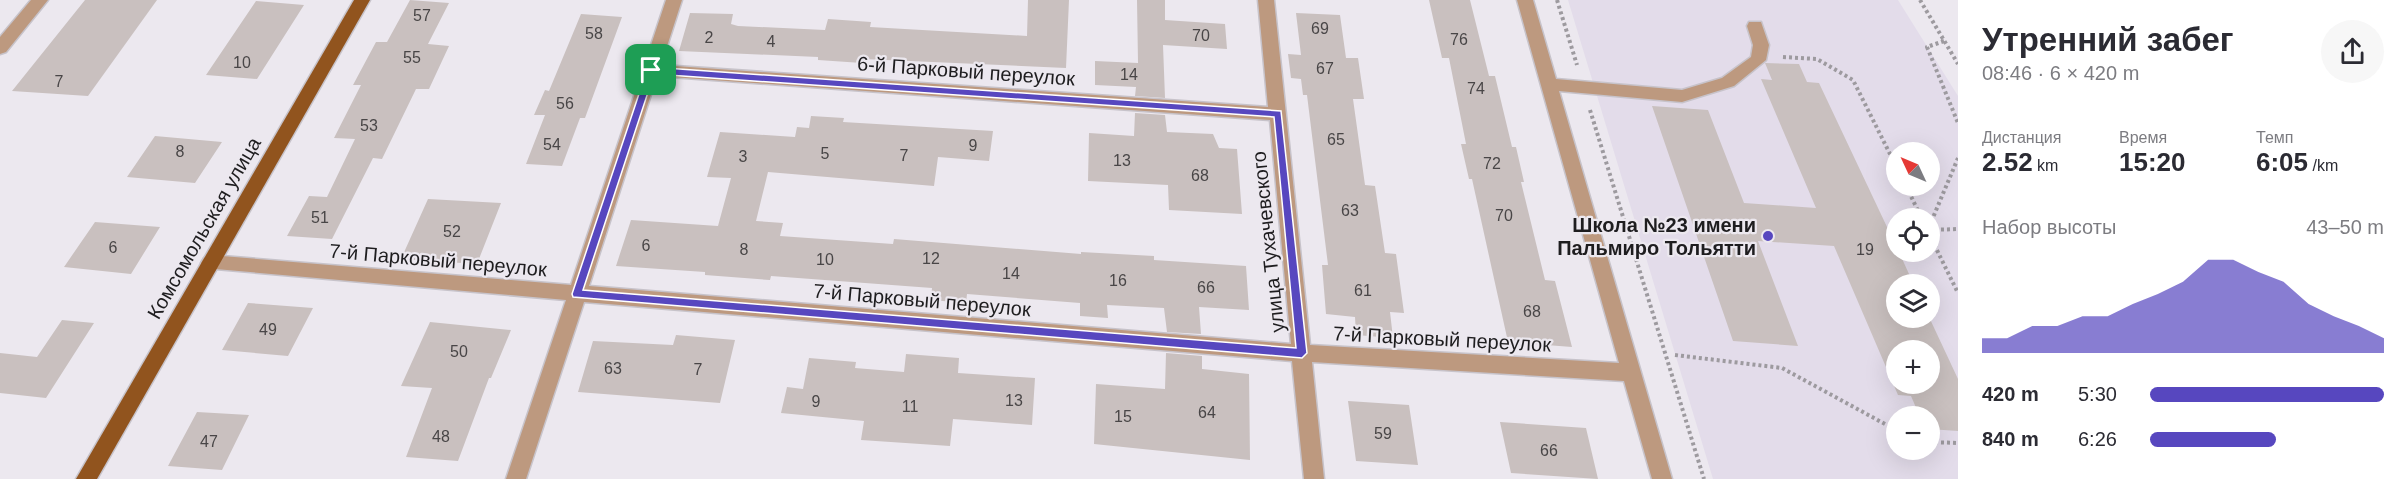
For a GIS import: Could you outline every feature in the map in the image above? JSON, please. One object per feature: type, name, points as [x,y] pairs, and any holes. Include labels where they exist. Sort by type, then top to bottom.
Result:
[{"type":"main road","name":"Комсомольская улица","points":[[86,479],[362,0]]},
{"type":"street","points":[[0,48],[40,0]]},
{"type":"street","points":[[516,479],[674,0]]},
{"type":"street","name":"улица Тухачевского","points":[[1266,0],[1314,479]]},
{"type":"street","points":[[1525,0],[1662,479]]},
{"type":"street","points":[[1549,84],[1682,96],[1728,82],[1758,60],[1761,45],[1755,26]]},
{"type":"street","name":"6-й Парковый переулок","points":[[651,70],[1278,114]]},
{"type":"street","name":"7-й Парковый переулок","points":[[210,263],[1302,353],[1632,372]]},
{"type":"path","points":[[1557,0],[1704,479]]},
{"type":"path","points":[[1920,0],[1958,64]]},
{"type":"path","points":[[1944,41],[1928,47],[1958,123]]},
{"type":"path","points":[[1759,55],[1817,59],[1854,80],[1886,146]]},
{"type":"path","points":[[1938,208],[1958,158]]},
{"type":"path","points":[[1940,230],[1958,229]]},
{"type":"path","points":[[1940,254],[1958,293]]},
{"type":"path","points":[[1676,355],[1782,368],[1886,424]]},
{"type":"path","points":[[1940,442],[1958,443]]},
{"type":"shaded area","name":"Школа №23 имени Пальмиро Тольятти","points":[[1568,0],[1898,0],[1958,96],[1958,479],[1713,479]]},
{"type":"building","points":[[85,0],[157,0],[88,96],[12,91]]},
{"type":"building","points":[[410,0],[449,3],[428,44],[449,46],[429,89],[416,89],[382,159],[373,158],[332,239],[287,236],[309,196],[327,197],[355,139],[334,138],[361,85],[353,85],[376,42],[387,42]]},
{"type":"building","points":[[1028,0],[1069,0],[1066,68],[863,59],[862,63],[818,60],[818,57],[679,51],[690,13],[733,14],[731,24],[738,26],[825,30],[828,19],[871,22],[870,27],[1027,36]]},
{"type":"building","points":[[1137,0],[1165,0],[1165,20],[1225,24],[1227,49],[1163,45],[1165,98],[1135,96],[1136,87],[1095,85],[1095,61],[1138,63]]},
{"type":"building","points":[[1429,0],[1470,0],[1489,76],[1495,76],[1512,147],[1516,147],[1524,182],[1521,182],[1545,280],[1555,281],[1572,347],[1508,342],[1472,179],[1469,179],[1461,144],[1466,144],[1449,58],[1442,58]]},
{"type":"building","points":[[256,1],[304,5],[257,79],[206,75]]},
{"type":"building","points":[[1296,13],[1340,15],[1346,58],[1358,58],[1364,99],[1353,99],[1365,185],[1375,186],[1385,253],[1396,254],[1404,313],[1390,312],[1393,338],[1356,335],[1355,317],[1326,314],[1322,265],[1328,265],[1307,95],[1303,95],[1301,79],[1291,78],[1288,54],[1301,55]]},
{"type":"building","points":[[581,14],[622,17],[585,118],[580,118],[562,166],[526,164],[545,115],[534,115],[545,90],[549,91]]},
{"type":"building","points":[[1765,63],[1799,64],[1807,82],[1819,83],[1886,225],[1886,262],[1904,262],[1909,274],[1886,274],[1886,328],[1934,328],[1940,340],[1886,340],[1886,367],[1834,246],[1758,241],[1798,346],[1733,341],[1652,106],[1708,110],[1744,203],[1816,208],[1761,79],[1772,80]]},
{"type":"building","points":[[1135,113],[1165,115],[1167,132],[1213,134],[1219,148],[1237,149],[1242,214],[1169,210],[1168,185],[1088,181],[1089,133],[1134,136]]},
{"type":"building","points":[[811,116],[844,118],[843,122],[993,131],[989,161],[938,157],[934,186],[768,172],[756,221],[783,223],[780,236],[893,244],[894,239],[1081,254],[1081,252],[1154,256],[1154,260],[1246,266],[1249,310],[1199,307],[1201,334],[1167,332],[1164,308],[1107,305],[1108,318],[1080,316],[1080,303],[967,294],[966,303],[931,300],[932,288],[771,276],[770,280],[705,275],[705,272],[616,266],[631,220],[718,226],[731,178],[707,177],[720,132],[795,137],[797,127],[809,128]]},
{"type":"building","points":[[155,136],[222,142],[195,183],[127,177]]},
{"type":"building","points":[[428,199],[501,203],[477,264],[401,259]]},
{"type":"building","points":[[95,222],[160,227],[131,274],[64,267]]},
{"type":"building","points":[[248,303],[313,308],[288,356],[222,350]]},
{"type":"building","points":[[62,320],[94,323],[46,398],[0,393],[0,353],[37,357]]},
{"type":"building","points":[[430,322],[511,330],[491,378],[489,378],[458,461],[406,457],[432,388],[401,386]]},
{"type":"building","points":[[676,335],[735,340],[720,403],[578,392],[593,341],[673,345]]},
{"type":"building","points":[[1940,341],[1958,379],[1958,431],[1940,430],[1940,406],[1915,406],[1911,396],[1898,395],[1940,394]]},
{"type":"building","points":[[1166,353],[1202,356],[1202,369],[1249,374],[1250,460],[1094,444],[1096,384],[1165,389]]},
{"type":"building","points":[[906,354],[959,358],[958,373],[1035,378],[1032,425],[953,419],[950,446],[861,440],[864,421],[781,413],[787,387],[803,389],[809,358],[856,362],[855,368],[904,372]]},
{"type":"building","points":[[1348,401],[1409,405],[1418,465],[1356,461]]},
{"type":"building","points":[[197,412],[249,415],[222,470],[168,466]]},
{"type":"building","points":[[1500,422],[1586,428],[1598,479],[1511,473]]},
{"type":"place","name":"Школа №23 имени Пальмиро Тольятти","points":[[1768,236]]},
{"type":"route","points":[[651,70],[1278,114],[1302,353],[577,294],[651,70]]}]
